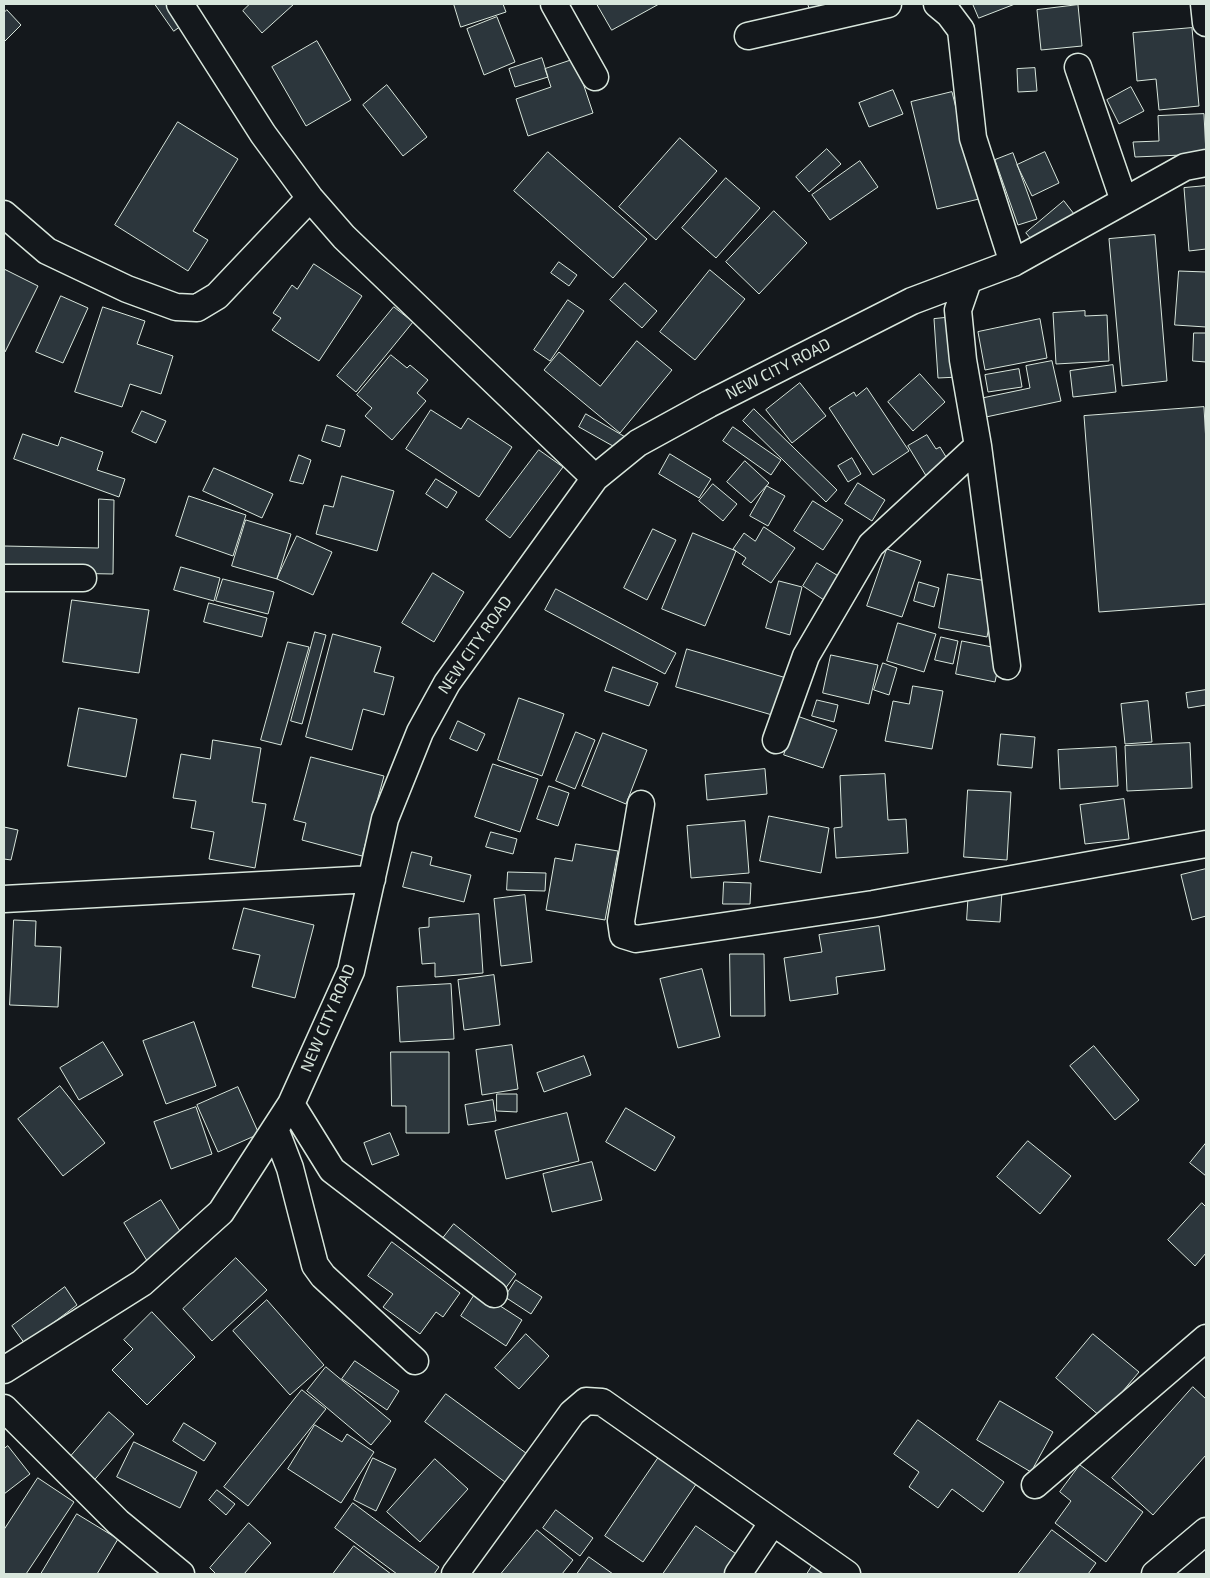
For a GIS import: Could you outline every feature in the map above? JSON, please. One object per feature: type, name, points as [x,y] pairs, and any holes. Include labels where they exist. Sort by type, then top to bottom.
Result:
[{"type":"street","points":[[180,4],[263,134],[310,198],[344,238],[595,478]]},
{"type":"street","points":[[554,4],[595,77]]},
{"type":"street","points":[[748,36],[888,4]]},
{"type":"street","points":[[937,4],[949,14],[961,30],[973,138],[1013,263]]},
{"type":"street","points":[[1204,4],[1206,22]]},
{"type":"street","points":[[1078,67],[1124,201]]},
{"type":"street","name":"NEW CITY ROAD","points":[[4,1370],[142,1283],[221,1212],[291,1104],[350,971],[385,819],[424,724],[447,684],[595,478],[638,443],[709,404],[912,301],[968,282],[1013,263],[1185,166],[1206,163]]},
{"type":"street","points":[[4,214],[47,251],[127,289],[176,307],[198,308],[218,296],[310,198]]},
{"type":"street","points":[[968,282],[958,310],[963,360],[978,446],[1007,666]]},
{"type":"street","points":[[776,740],[806,656],[871,545],[978,446]]},
{"type":"street","points":[[4,578],[83,578]]},
{"type":"street","points":[[642,804],[620,920],[623,935],[636,939],[872,904],[1206,844]]},
{"type":"street","points":[[4,900],[372,879]]},
{"type":"street","points":[[291,1104],[332,1170],[494,1294]]},
{"type":"street","points":[[275,1129],[290,1168],[315,1265],[323,1276],[415,1361]]},
{"type":"street","points":[[1035,1486],[1206,1338]]},
{"type":"street","points":[[454,1574],[572,1413],[586,1401],[602,1402],[847,1574]]},
{"type":"street","points":[[4,1408],[118,1522],[181,1574]]},
{"type":"street","points":[[738,1574],[773,1522]]},
{"type":"street","points":[[1155,1574],[1206,1531]]},
{"type":"building","points":[[155,4],[186,4],[195,16],[174,31]]},
{"type":"building","points":[[250,4],[294,4],[262,33],[243,11]]},
{"type":"building","points":[[454,4],[503,4],[506,12],[461,27]]},
{"type":"building","points":[[597,4],[659,4],[612,30]]},
{"type":"building","points":[[808,4],[834,4],[812,15]]},
{"type":"building","points":[[973,4],[1015,4],[979,18]]},
{"type":"building","points":[[1078,5],[1082,46],[1041,50],[1037,10]]},
{"type":"building","points":[[7,10],[21,25],[4,42],[4,13]]},
{"type":"building","points":[[497,17],[515,62],[484,75],[467,29]]},
{"type":"building","points":[[1192,28],[1199,106],[1159,110],[1156,79],[1137,81],[1133,33]]},
{"type":"building","points":[[317,41],[351,100],[306,126],[272,67]]},
{"type":"building","points":[[542,58],[548,77],[515,87],[509,69]]},
{"type":"building","points":[[575,59],[593,113],[528,136],[516,99],[551,87],[545,69]]},
{"type":"building","points":[[1035,68],[1037,91],[1018,92],[1017,69]]},
{"type":"building","points":[[387,85],[427,137],[403,156],[363,105]]},
{"type":"building","points":[[1131,87],[1144,111],[1119,124],[1107,100]]},
{"type":"building","points":[[893,90],[903,114],[869,127],[859,103]]},
{"type":"building","points":[[952,92],[979,199],[937,209],[911,102]]},
{"type":"building","points":[[1204,114],[1206,154],[1135,157],[1133,142],[1159,141],[1158,116]]},
{"type":"building","points":[[178,122],[238,159],[193,231],[208,240],[188,271],[115,225]]},
{"type":"building","points":[[680,138],[717,171],[656,240],[619,207]]},
{"type":"building","points":[[827,149],[841,164],[809,192],[796,177]]},
{"type":"building","points":[[548,152],[647,239],[613,278],[514,191]]},
{"type":"building","points":[[1045,152],[1059,183],[1032,196],[1017,165]]},
{"type":"building","points":[[1013,153],[1037,219],[1018,225],[995,160]]},
{"type":"building","points":[[860,161],[878,187],[830,220],[812,195]]},
{"type":"building","points":[[726,178],[760,208],[716,258],[682,228]]},
{"type":"building","points":[[1206,186],[1206,249],[1189,251],[1184,188]]},
{"type":"building","points":[[1064,201],[1074,214],[1037,246],[1026,233]]},
{"type":"building","points":[[774,211],[807,243],[759,294],[726,262]]},
{"type":"building","points":[[1155,235],[1167,381],[1122,386],[1109,239]]},
{"type":"building","points":[[559,262],[577,275],[569,286],[551,273]]},
{"type":"building","points":[[314,264],[362,296],[319,361],[272,330],[281,318],[273,313],[292,285],[297,289]]},
{"type":"building","points":[[4,269],[38,286],[5,352],[4,352]]},
{"type":"building","points":[[710,270],[745,299],[695,360],[660,332]]},
{"type":"building","points":[[1179,271],[1206,272],[1206,327],[1175,325]]},
{"type":"building","points":[[625,283],[657,311],[642,328],[610,300]]},
{"type":"building","points":[[61,296],[88,308],[63,363],[36,352]]},
{"type":"building","points":[[568,300],[584,311],[550,361],[534,350]]},
{"type":"building","points":[[103,307],[145,321],[137,344],[173,356],[161,394],[130,384],[122,407],[75,392]]},
{"type":"building","points":[[394,307],[413,322],[356,392],[337,376]]},
{"type":"building","points":[[1085,311],[1085,316],[1107,315],[1109,361],[1056,364],[1053,313]]},
{"type":"building","points":[[954,317],[959,377],[938,378],[934,319]]},
{"type":"building","points":[[1040,319],[1047,358],[985,370],[978,332]]},
{"type":"building","points":[[1194,333],[1206,333],[1206,362],[1193,361]]},
{"type":"building","points":[[637,341],[672,370],[620,433],[544,370],[559,352],[600,386]]},
{"type":"building","points":[[391,355],[407,368],[410,365],[428,380],[417,393],[426,401],[392,440],[365,416],[372,408],[357,395]]},
{"type":"building","points":[[1052,361],[1061,401],[986,417],[982,398],[1030,388],[1026,366]]},
{"type":"building","points":[[1113,365],[1116,392],[1073,397],[1070,371]]},
{"type":"building","points":[[1019,369],[1022,387],[988,392],[985,375]]},
{"type":"building","points":[[920,374],[945,402],[913,431],[888,402]]},
{"type":"building","points":[[800,383],[826,416],[792,443],[766,410]]},
{"type":"building","points":[[867,388],[909,451],[873,475],[829,408],[854,392],[856,396]]},
{"type":"building","points":[[1204,407],[1206,443],[1206,604],[1099,612],[1084,416]]},
{"type":"building","points":[[754,409],[837,490],[826,502],[743,421]]},
{"type":"building","points":[[431,410],[461,429],[468,418],[512,447],[479,497],[406,449]]},
{"type":"building","points":[[142,411],[166,421],[156,443],[132,432]]},
{"type":"building","points":[[586,414],[627,438],[620,450],[579,427]]},
{"type":"building","points":[[327,425],[345,430],[340,447],[322,441]]},
{"type":"building","points":[[733,427],[781,460],[771,475],[723,441]]},
{"type":"building","points":[[23,434],[58,446],[61,437],[103,452],[97,470],[125,479],[119,497],[14,459]]},
{"type":"building","points":[[927,435],[936,449],[940,447],[951,465],[928,479],[908,446]]},
{"type":"building","points":[[539,450],[563,467],[510,538],[486,520]]},
{"type":"building","points":[[670,454],[711,479],[699,498],[659,474]]},
{"type":"building","points":[[299,455],[311,460],[303,484],[290,481]]},
{"type":"building","points":[[852,458],[861,474],[848,482],[838,466]]},
{"type":"building","points":[[745,461],[769,483],[751,503],[727,482]]},
{"type":"building","points":[[214,468],[273,494],[262,518],[203,491]]},
{"type":"building","points":[[342,476],[394,491],[377,551],[316,534],[324,505],[333,507]]},
{"type":"building","points":[[436,479],[457,492],[447,508],[426,494]]},
{"type":"building","points":[[858,483],[885,500],[872,521],[845,504]]},
{"type":"building","points":[[713,484],[737,504],[723,521],[699,501]]},
{"type":"building","points":[[767,486],[785,496],[768,526],[750,516]]},
{"type":"building","points":[[189,496],[246,515],[233,556],[176,536]]},
{"type":"building","points":[[99,499],[114,500],[113,574],[4,572],[4,546],[98,548]]},
{"type":"building","points":[[813,501],[843,520],[823,550],[794,531]]},
{"type":"building","points":[[246,520],[291,534],[277,579],[232,566]]},
{"type":"building","points":[[764,527],[795,548],[771,583],[742,564],[746,558],[733,549],[744,533],[755,541]]},
{"type":"building","points":[[653,529],[676,540],[647,600],[624,588]]},
{"type":"building","points":[[693,533],[736,551],[705,626],[662,609]]},
{"type":"building","points":[[297,536],[332,552],[313,595],[277,579]]},
{"type":"building","points":[[887,549],[921,561],[902,617],[867,606]]},
{"type":"building","points":[[817,563],[845,580],[830,604],[803,586]]},
{"type":"building","points":[[181,567],[220,578],[214,601],[174,590]]},
{"type":"building","points":[[433,573],[464,592],[434,642],[402,623]]},
{"type":"building","points":[[948,574],[997,583],[987,637],[939,628]]},
{"type":"building","points":[[223,579],[274,592],[268,614],[216,601]]},
{"type":"building","points":[[779,581],[802,587],[790,635],[766,628]]},
{"type":"building","points":[[919,582],[939,588],[934,607],[914,601]]},
{"type":"building","points":[[556,589],[676,653],[665,674],[545,610]]},
{"type":"building","points":[[72,600],[149,610],[139,673],[63,662]]},
{"type":"building","points":[[209,603],[267,618],[262,637],[204,622]]},
{"type":"building","points":[[898,623],[936,634],[924,672],[887,661]]},
{"type":"building","points":[[315,632],[326,635],[302,724],[291,721]]},
{"type":"building","points":[[333,634],[381,647],[374,672],[394,677],[384,715],[363,709],[352,750],[306,737]]},
{"type":"building","points":[[941,637],[958,641],[953,664],[935,660]]},
{"type":"building","points":[[962,641],[1002,649],[995,682],[956,674]]},
{"type":"building","points":[[288,642],[309,647],[281,745],[261,740]]},
{"type":"building","points":[[687,649],[790,679],[779,717],[676,687]]},
{"type":"building","points":[[831,655],[878,665],[869,704],[823,693]]},
{"type":"building","points":[[883,663],[897,668],[889,695],[874,690]]},
{"type":"building","points":[[613,667],[658,683],[649,706],[605,691]]},
{"type":"building","points":[[913,686],[943,691],[932,749],[885,741],[893,701],[909,704]]},
{"type":"building","points":[[1206,690],[1206,705],[1188,708],[1186,693]]},
{"type":"building","points":[[519,698],[564,714],[542,776],[498,760]]},
{"type":"building","points":[[817,700],[838,705],[834,722],[812,716]]},
{"type":"building","points":[[1148,701],[1152,742],[1125,744],[1121,704]]},
{"type":"building","points":[[79,708],[137,719],[126,777],[68,766]]},
{"type":"building","points":[[797,716],[837,730],[823,768],[784,755]]},
{"type":"building","points":[[458,721],[485,734],[477,751],[450,739]]},
{"type":"building","points":[[576,732],[595,740],[575,789],[556,781]]},
{"type":"building","points":[[603,733],[647,750],[626,804],[582,786]]},
{"type":"building","points":[[1001,734],[1035,737],[1032,768],[998,765]]},
{"type":"building","points":[[213,740],[261,748],[252,802],[266,804],[255,868],[209,859],[214,832],[191,828],[196,801],[173,798],[181,754],[210,759]]},
{"type":"building","points":[[1190,743],[1192,788],[1127,791],[1125,746]]},
{"type":"building","points":[[1116,747],[1118,786],[1060,789],[1058,750]]},
{"type":"building","points":[[311,757],[384,776],[362,856],[302,840],[306,823],[294,820]]},
{"type":"building","points":[[493,764],[538,779],[520,832],[475,817]]},
{"type":"building","points":[[765,769],[767,794],[707,800],[705,775]]},
{"type":"building","points":[[885,774],[888,820],[906,819],[908,853],[836,858],[834,828],[842,827],[840,776]]},
{"type":"building","points":[[549,786],[569,793],[558,826],[537,819]]},
{"type":"building","points":[[968,790],[1011,792],[1007,860],[964,857]]},
{"type":"building","points":[[1124,799],[1129,839],[1085,844],[1080,805]]},
{"type":"building","points":[[769,816],[829,828],[821,873],[760,861]]},
{"type":"building","points":[[745,821],[749,873],[691,878],[687,826]]},
{"type":"building","points":[[4,827],[18,830],[11,860],[4,859]]},
{"type":"building","points":[[491,832],[517,839],[513,854],[486,847]]},
{"type":"building","points":[[576,844],[618,851],[605,920],[546,910],[555,858],[572,861]]},
{"type":"building","points":[[412,852],[432,857],[430,865],[471,875],[464,902],[403,887]]},
{"type":"building","points":[[1206,869],[1206,916],[1192,920],[1181,875]]},
{"type":"building","points":[[508,872],[546,873],[545,891],[507,890]]},
{"type":"building","points":[[724,882],[751,883],[750,904],[723,904]]},
{"type":"building","points":[[969,888],[1002,891],[1000,922],[967,920]]},
{"type":"building","points":[[525,895],[532,962],[501,966],[494,899]]},
{"type":"building","points":[[244,908],[314,925],[295,998],[252,987],[260,955],[233,949]]},
{"type":"building","points":[[479,914],[483,973],[435,977],[435,963],[422,964],[419,928],[429,927],[429,918]]},
{"type":"building","points":[[14,920],[36,921],[35,946],[61,947],[58,1007],[10,1005]]},
{"type":"building","points":[[879,926],[885,970],[836,977],[838,994],[790,1001],[784,958],[822,952],[819,935]]},
{"type":"building","points":[[730,954],[764,954],[765,1016],[731,1016]]},
{"type":"building","points":[[702,969],[720,1037],[678,1048],[660,979]]},
{"type":"building","points":[[494,975],[500,1025],[464,1030],[458,980]]},
{"type":"building","points":[[451,984],[454,1039],[400,1042],[397,987]]},
{"type":"building","points":[[194,1022],[216,1086],[166,1104],[143,1041]]},
{"type":"building","points":[[103,1042],[123,1075],[79,1100],[60,1068]]},
{"type":"building","points":[[512,1045],[518,1089],[482,1095],[476,1050]]},
{"type":"building","points":[[1094,1046],[1139,1100],[1115,1120],[1070,1066]]},
{"type":"building","points":[[391,1052],[449,1052],[449,1133],[406,1133],[406,1106],[392,1106]]},
{"type":"building","points":[[584,1056],[591,1075],[544,1092],[537,1073]]},
{"type":"building","points":[[60,1086],[105,1143],[63,1176],[18,1119]]},
{"type":"building","points":[[238,1087],[259,1134],[218,1152],[197,1105]]},
{"type":"building","points":[[497,1094],[517,1094],[517,1112],[497,1111]]},
{"type":"building","points":[[493,1100],[496,1121],[468,1125],[465,1105]]},
{"type":"building","points":[[196,1107],[212,1154],[171,1169],[154,1122]]},
{"type":"building","points":[[626,1108],[675,1137],[655,1171],[606,1142]]},
{"type":"building","points":[[567,1113],[579,1161],[506,1179],[495,1131]]},
{"type":"building","points":[[390,1133],[399,1155],[372,1165],[364,1143]]},
{"type":"building","points":[[1028,1141],[1071,1176],[1040,1214],[997,1177]]},
{"type":"building","points":[[1206,1143],[1206,1176],[1190,1163]]},
{"type":"building","points":[[592,1162],[602,1200],[552,1212],[543,1174]]},
{"type":"building","points":[[161,1200],[186,1241],[149,1264],[124,1223]]},
{"type":"building","points":[[1202,1203],[1206,1207],[1206,1253],[1195,1266],[1168,1240]]},
{"type":"building","points":[[454,1224],[516,1274],[502,1293],[440,1242]]},
{"type":"building","points":[[392,1242],[460,1293],[443,1317],[436,1312],[420,1334],[383,1307],[393,1294],[368,1276]]},
{"type":"building","points":[[236,1258],[267,1290],[212,1341],[183,1309]]},
{"type":"building","points":[[516,1280],[542,1297],[531,1314],[505,1297]]},
{"type":"building","points":[[65,1287],[77,1305],[25,1344],[12,1326]]},
{"type":"building","points":[[477,1291],[522,1320],[506,1346],[461,1316]]},
{"type":"building","points":[[267,1300],[324,1365],[290,1395],[233,1331]]},
{"type":"building","points":[[152,1312],[195,1357],[147,1405],[112,1370],[133,1349],[124,1340]]},
{"type":"building","points":[[526,1334],[549,1356],[519,1389],[495,1368]]},
{"type":"building","points":[[1093,1334],[1139,1372],[1101,1417],[1056,1378]]},
{"type":"building","points":[[355,1361],[399,1391],[387,1410],[342,1379]]},
{"type":"building","points":[[326,1367],[391,1421],[371,1445],[307,1391]]},
{"type":"building","points":[[1193,1387],[1206,1399],[1206,1455],[1153,1515],[1112,1478]]},
{"type":"building","points":[[302,1390],[326,1409],[248,1506],[224,1487]]},
{"type":"building","points":[[446,1394],[534,1459],[513,1488],[425,1422]]},
{"type":"building","points":[[1000,1401],[1053,1432],[1031,1472],[977,1440]]},
{"type":"building","points":[[109,1412],[134,1434],[90,1485],[65,1463]]},
{"type":"building","points":[[918,1420],[1004,1482],[983,1512],[952,1489],[938,1508],[909,1487],[919,1472],[894,1454]]},
{"type":"building","points":[[184,1423],[216,1443],[204,1461],[173,1441]]},
{"type":"building","points":[[315,1425],[342,1442],[347,1434],[374,1452],[341,1503],[288,1469]]},
{"type":"building","points":[[134,1442],[197,1472],[180,1508],[117,1477]]},
{"type":"building","points":[[8,1446],[30,1474],[4,1494],[4,1449]]},
{"type":"building","points":[[663,1451],[701,1477],[643,1562],[605,1536]]},
{"type":"building","points":[[373,1458],[396,1469],[376,1511],[354,1500]]},
{"type":"building","points":[[435,1459],[468,1489],[420,1542],[387,1512]]},
{"type":"building","points":[[1080,1465],[1143,1512],[1106,1562],[1055,1523],[1071,1501],[1060,1492]]},
{"type":"building","points":[[38,1478],[74,1502],[26,1574],[4,1574],[4,1530]]},
{"type":"building","points":[[217,1490],[235,1504],[226,1515],[209,1500]]},
{"type":"building","points":[[353,1503],[439,1567],[434,1574],[397,1574],[335,1528]]},
{"type":"building","points":[[556,1510],[593,1538],[580,1556],[543,1528]]},
{"type":"building","points":[[77,1514],[118,1539],[97,1574],[41,1574]]},
{"type":"building","points":[[249,1523],[271,1543],[244,1574],[216,1574],[210,1568]]},
{"type":"building","points":[[696,1526],[742,1558],[731,1574],[663,1574]]},
{"type":"building","points":[[537,1530],[573,1560],[562,1574],[501,1574]]},
{"type":"building","points":[[1052,1530],[1096,1563],[1088,1574],[1018,1574]]},
{"type":"building","points":[[354,1546],[391,1574],[333,1574]]},
{"type":"building","points":[[819,1555],[849,1574],[807,1574]]},
{"type":"building","points":[[589,1557],[613,1574],[577,1574]]}]
